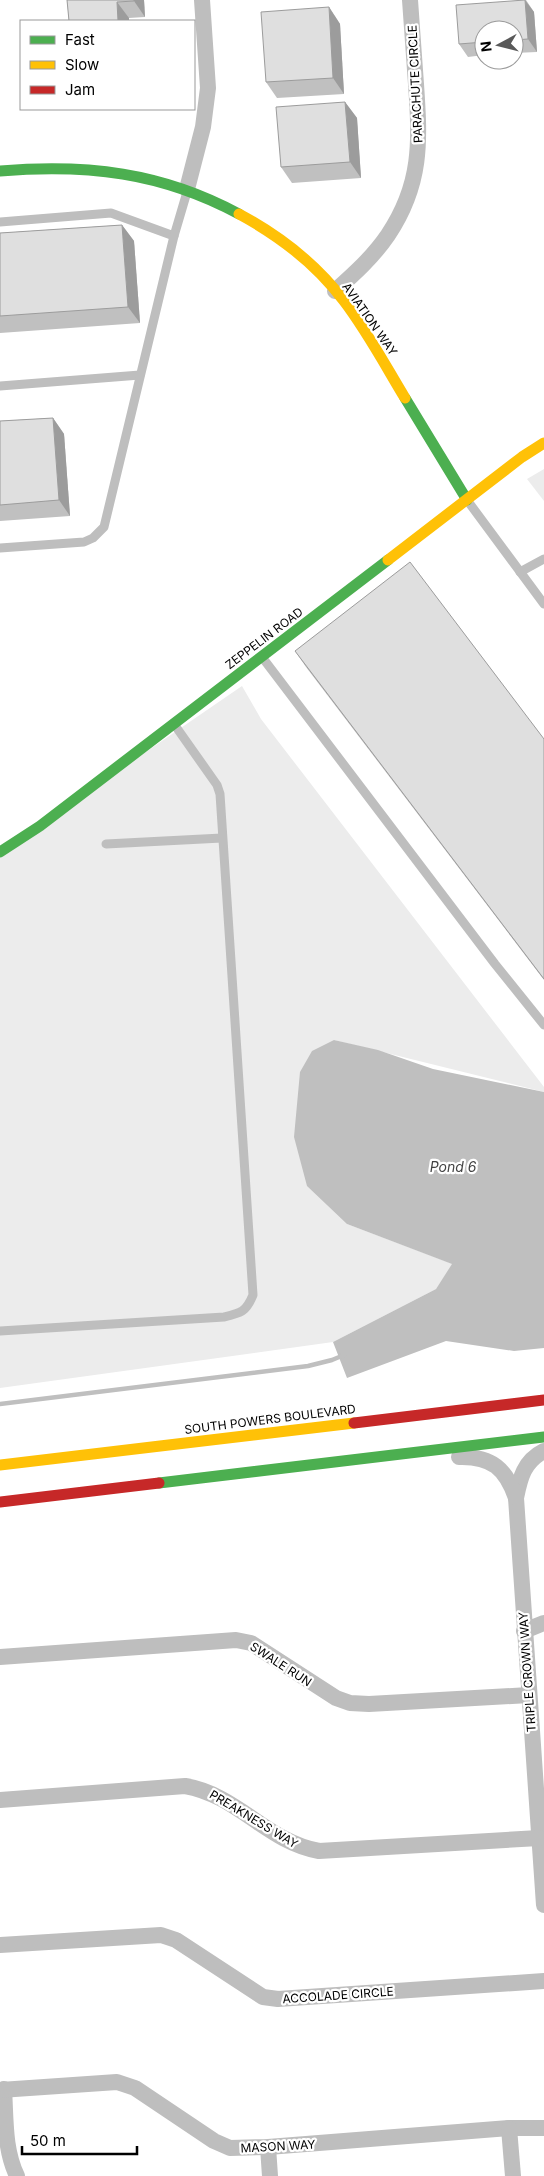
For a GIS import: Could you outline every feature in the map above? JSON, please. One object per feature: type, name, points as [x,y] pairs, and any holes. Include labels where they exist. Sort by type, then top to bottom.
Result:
[{"type":"main road","name":"AVIATION WAY","points":[[0,171],[76,168],[110,171],[143,177],[187,189],[228,206],[255,222],[283,242],[336,291],[353,314],[424,427],[467,500]]},
{"type":"main road","name":"ZEPPELIN ROAD","points":[[0,852],[40,826],[522,457],[544,443]]},
{"type":"main road","name":"SOUTH POWERS BOULEVARD","points":[[0,1465],[544,1400]]},
{"type":"main road","points":[[0,1502],[544,1437]]},
{"type":"street","points":[[187,189],[203,127],[208,88],[202,0]]},
{"type":"street","name":"PARACHUTE CIRCLE","points":[[336,291],[373,255],[388,235],[406,199],[414,175],[419,143],[410,0]]},
{"type":"street","name":"TRIPLE CROWN WAY","points":[[544,1451],[534,1456],[526,1466],[520,1479],[516,1498],[528,1695],[540,1783],[539,1838],[544,1905]]},
{"type":"street","name":"TRIPLE CROWN WAY","points":[[330,1462],[474,1457],[489,1461],[500,1469],[510,1482],[516,1498]]},
{"type":"street","points":[[524,1631],[544,1623]]},
{"type":"street","name":"SWALE RUN","points":[[0,1657],[236,1640],[251,1643],[321,1690],[350,1703],[369,1704],[528,1695]]},
{"type":"street","name":"PREAKNESS WAY","points":[[0,1800],[185,1786],[202,1789],[218,1795],[291,1843],[319,1851],[539,1838]]},
{"type":"street","name":"ACCOLADE CIRCLE","points":[[0,1945],[161,1935],[176,1940],[263,1997],[278,1999],[544,1982]]},
{"type":"street","name":"MASON WAY","points":[[2,2090],[117,2082],[135,2088],[214,2141],[230,2148],[268,2147],[509,2128],[544,2128]]},
{"type":"street","points":[[2,2090],[7,2147],[11,2162],[18,2176]]},
{"type":"street","points":[[509,2128],[512,2176]]},
{"type":"street","points":[[268,2147],[270,2176]]},
{"type":"lane","points":[[0,548],[84,542],[93,538],[104,527],[187,189]]},
{"type":"lane","points":[[0,222],[111,213],[174,236]]},
{"type":"lane","points":[[0,386],[140,375]]},
{"type":"lane","points":[[467,500],[544,604]]},
{"type":"lane","points":[[520,572],[544,559]]},
{"type":"lane","points":[[262,657],[495,964],[544,1025]]},
{"type":"lane","points":[[0,1332],[224,1317],[239,1313],[248,1308],[253,1295],[220,794],[217,785],[174,724]]},
{"type":"lane","points":[[106,844],[222,838]]},
{"type":"shaded area","points":[[544,469],[544,501],[527,479]]},
{"type":"shaded area","points":[[242,686],[261,719],[544,1087],[544,1092],[334,1040],[347,1224],[453,1264],[436,1289],[333,1342],[0,1388],[0,852]]},
{"type":"water","name":"Pond 6","points":[[334,1040],[378,1050],[433,1069],[544,1092],[544,1348],[514,1351],[446,1341],[347,1378],[333,1342],[436,1289],[452,1264],[347,1224],[307,1186],[294,1137],[300,1072],[312,1051]]},
{"type":"building","points":[[67,0],[134,0],[117,2],[118,20],[69,20]]},
{"type":"building","points":[[525,0],[528,39],[524,39],[524,20],[474,20],[474,43],[459,44],[456,5]]},
{"type":"building","points":[[329,7],[333,78],[266,82],[261,12]]},
{"type":"building","points":[[345,102],[350,162],[281,167],[276,107]]},
{"type":"building","points":[[122,225],[128,307],[0,316],[0,233]]},
{"type":"building","points":[[53,418],[59,500],[0,505],[0,421]]},
{"type":"building","points":[[410,562],[544,739],[544,979],[295,651]]},
{"type":"waterway","points":[[0,1404],[308,1366],[344,1355]]},
{"type":"traffic: fast","points":[[0,171],[63,169],[123,174],[181,189],[239,214]]},
{"type":"traffic: fast","points":[[405,398],[467,500]]},
{"type":"traffic: fast","points":[[0,852],[40,826],[388,560]]},
{"type":"traffic: fast","points":[[159,1483],[544,1437]]},
{"type":"traffic: slow","points":[[239,214],[282,241],[322,275],[360,324],[405,398]]},
{"type":"traffic: slow","points":[[388,560],[522,457],[544,443]]},
{"type":"traffic: slow","points":[[0,1465],[354,1423]]},
{"type":"traffic: jam","points":[[354,1423],[544,1400]]},
{"type":"traffic: jam","points":[[0,1502],[159,1483]]}]
